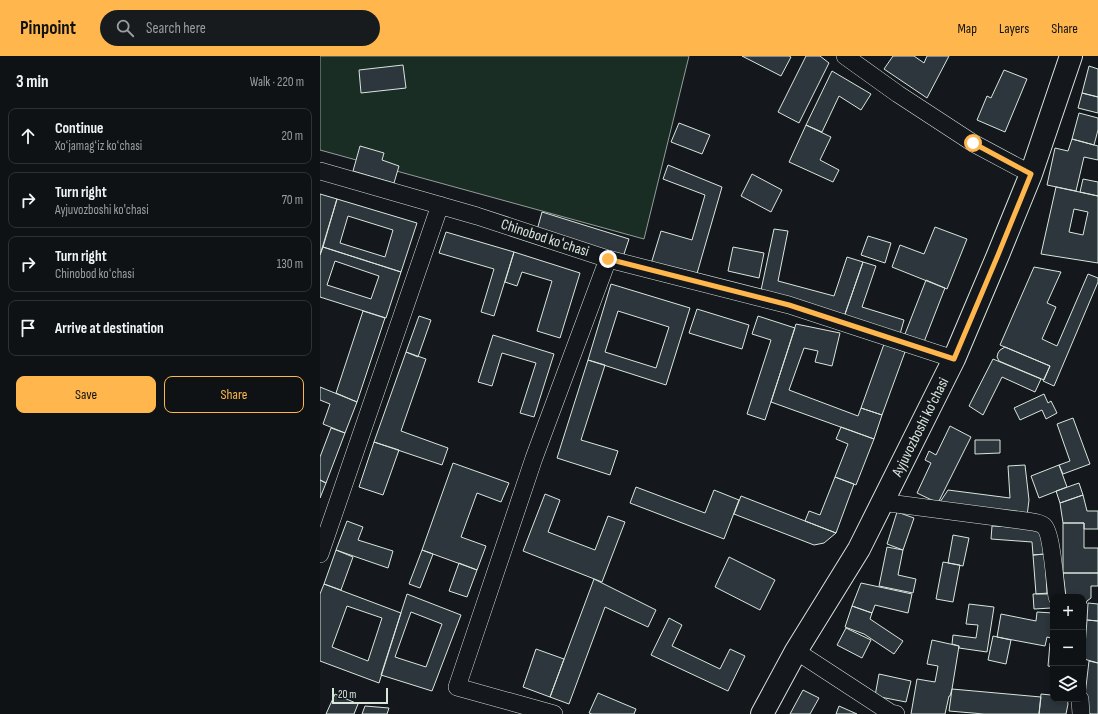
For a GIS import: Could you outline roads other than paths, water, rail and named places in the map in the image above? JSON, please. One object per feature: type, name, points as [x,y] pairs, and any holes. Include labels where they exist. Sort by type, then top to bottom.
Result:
[{"type":"main road","name":"Ayjuvozboshi ko'chasi","points":[[762,714],[796,651],[859,549],[881,502],[954,359],[1031,174],[1071,56]]},
{"type":"street","points":[[845,56],[898,94],[967,139],[1031,174]]},
{"type":"street","name":"Chinobod koʻchasi","points":[[320,171],[477,216],[608,259],[789,305],[954,359]]},
{"type":"street","points":[[320,554],[440,205]]},
{"type":"street","points":[[554,714],[457,687],[534,458],[608,259]]},
{"type":"street","points":[[881,502],[1026,521],[1038,523],[1044,526],[1048,531],[1057,594]]},
{"type":"street","points":[[796,651],[891,713],[896,714]]},
{"type":"street","points":[[1080,702],[1081,714]]}]
